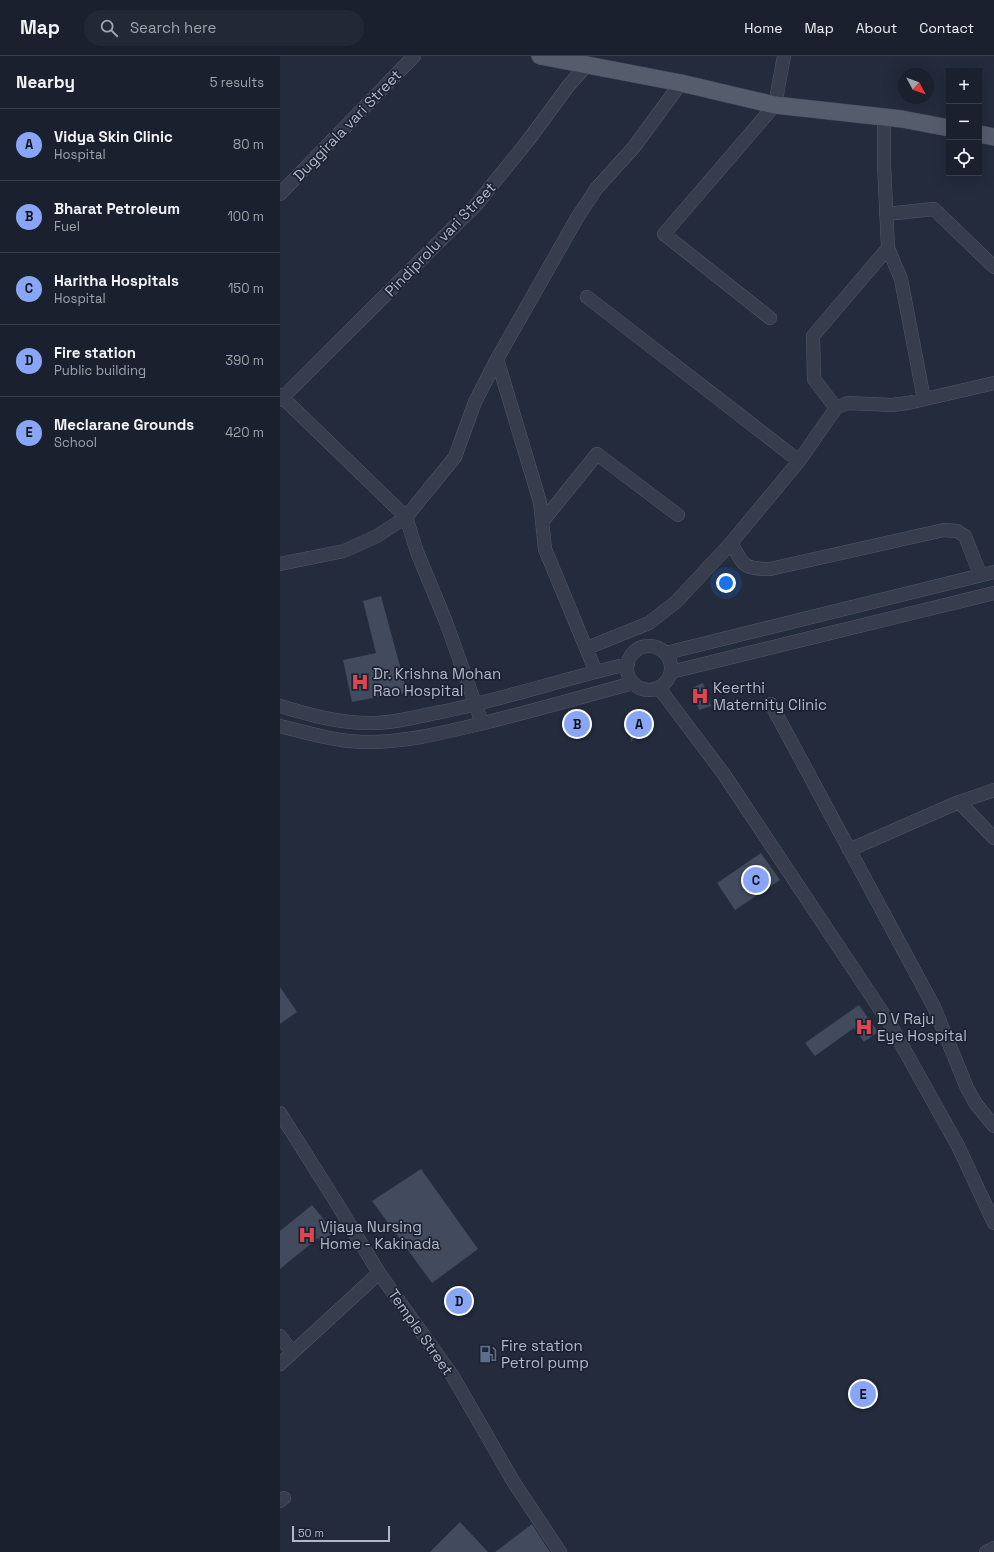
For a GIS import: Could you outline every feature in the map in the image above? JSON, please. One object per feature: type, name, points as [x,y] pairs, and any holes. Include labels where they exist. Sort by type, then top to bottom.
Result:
[{"type":"main road","points":[[540,56],[681,83],[775,104],[884,117],[946,127]]},
{"type":"main road","points":[[982,135],[994,137]]},
{"type":"street","name":"Duggirala vari Street","points":[[280,194],[414,56]]},
{"type":"street","points":[[770,318],[664,234],[775,104],[784,56]]},
{"type":"street","name":"Pindiprolu vari Street","points":[[281,398],[476,206],[530,138],[569,85],[586,66]]},
{"type":"street","points":[[280,564],[344,551],[376,536],[406,517],[455,457],[474,402],[577,218],[596,189],[634,147],[681,83]]},
{"type":"street","points":[[884,117],[884,164],[888,248],[901,279],[924,399]]},
{"type":"street","points":[[886,214],[934,209],[994,267]]},
{"type":"street","points":[[836,408],[814,379],[813,336],[888,248]]},
{"type":"street","points":[[587,297],[799,461]]},
{"type":"street","points":[[497,359],[540,502],[545,549],[596,672]]},
{"type":"street","points":[[587,648],[649,623],[676,602],[731,543],[799,461],[836,408],[848,403],[892,405],[994,383]]},
{"type":"street","points":[[281,398],[406,517],[417,552],[446,622],[482,723]]},
{"type":"street","points":[[542,522],[597,454],[678,515]]},
{"type":"street","points":[[731,543],[743,563],[754,569],[770,569],[944,530],[957,531],[965,536],[980,574]]},
{"type":"street","points":[[666,653],[980,574],[994,572]]},
{"type":"street","points":[[671,672],[994,593]]},
{"type":"street","points":[[648,646],[658,648],[666,653],[671,662],[671,672],[667,681],[659,688],[650,690],[640,688],[633,683],[628,674],[628,664],[632,655],[639,649],[648,646]]},
{"type":"street","points":[[280,706],[337,721],[371,723],[406,719],[475,705],[628,664]]},
{"type":"street","points":[[280,726],[338,740],[364,742],[405,740],[435,735],[633,683]]},
{"type":"street","points":[[659,688],[723,773],[890,1024],[958,1146],[994,1223]]},
{"type":"street","points":[[770,704],[934,1007],[967,1088],[976,1104],[994,1126]]},
{"type":"street","points":[[849,850],[959,802],[994,790]]},
{"type":"street","points":[[959,802],[994,838]]},
{"type":"street","name":"Temple Street","points":[[280,1113],[379,1273],[452,1375],[513,1481],[560,1552]]},
{"type":"street","points":[[280,1364],[379,1273]]},
{"type":"street","points":[[280,1336],[292,1352]]},
{"type":"street","points":[[986,1552],[994,1548]]},
{"type":"building","points":[[381,596],[407,692],[388,697],[388,695],[352,702],[343,660],[376,653],[363,601]]},
{"type":"building","points":[[703,683],[711,706],[699,710],[691,688]]},
{"type":"building","points":[[628,712],[651,718],[631,742]]},
{"type":"building","points":[[761,853],[780,880],[735,910],[717,883]]},
{"type":"building","points":[[280,987],[297,1012],[280,1024]]},
{"type":"building","points":[[859,1005],[878,1032],[864,1042],[854,1028],[815,1056],[805,1043]]},
{"type":"building","points":[[421,1169],[478,1249],[432,1283],[372,1201]]},
{"type":"building","points":[[312,1205],[334,1232],[321,1242],[318,1238],[280,1269],[280,1231]]},
{"type":"building","points":[[460,1522],[488,1552],[430,1552]]},
{"type":"building","points":[[532,1524],[550,1552],[495,1552]]},
{"type":"place","name":"Dr. Krishna Mohan Rao Hospital","points":[[360,682]]},
{"type":"place","name":"Keerthi Maternity Clinic","points":[[700,696]]},
{"type":"place","name":"Bharat Petroleum","points":[[577,724]]},
{"type":"place","name":"Vidya Skin Clinic","points":[[639,724]]},
{"type":"place","name":"Haritha Hospitals","points":[[756,880]]},
{"type":"place","name":"D V Raju Eye Hospital","points":[[864,1027]]},
{"type":"place","name":"Vijaya Nursing Home - Kakinada","points":[[307,1235]]},
{"type":"place","name":"Fire station","points":[[459,1301]]},
{"type":"place","name":"Fire station Petrol pump","points":[[488,1354]]},
{"type":"place","name":"Meclarane Grounds","points":[[863,1394]]}]
